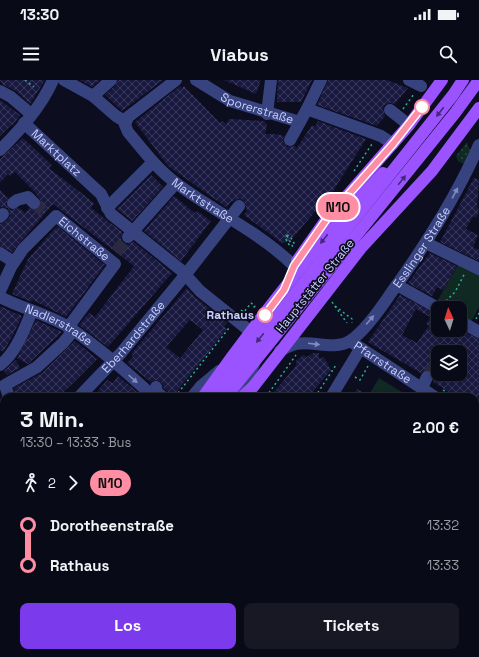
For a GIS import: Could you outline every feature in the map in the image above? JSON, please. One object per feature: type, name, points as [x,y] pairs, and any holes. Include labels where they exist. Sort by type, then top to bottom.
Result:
[{"type":"main road","points":[[284,290],[294,266],[326,220],[409,125],[442,80]]},
{"type":"main road","name":"Hauptstätter Straße","points":[[215,393],[398,165],[463,80]]},
{"type":"main road","name":"Hauptstätter Straße","points":[[229,393],[455,113],[478,80]]},
{"type":"main road","points":[[246,393],[253,387],[361,248],[432,171],[479,108]]},
{"type":"main road","points":[[197,393],[223,368],[352,205],[387,168],[398,165]]},
{"type":"main road","points":[[361,248],[377,210]]},
{"type":"street","name":"Marktplatz","points":[[53,80],[40,91],[24,123],[84,187],[101,194],[109,211]]},
{"type":"street","points":[[64,80],[92,96],[116,116],[126,122],[130,115],[176,80]]},
{"type":"street","points":[[92,96],[111,80]]},
{"type":"street","name":"Sporerstraße","points":[[196,80],[230,101],[267,114],[300,122]]},
{"type":"street","points":[[267,114],[271,80]]},
{"type":"street","points":[[290,140],[321,80]]},
{"type":"street","points":[[409,80],[420,86]]},
{"type":"street","points":[[0,91],[11,97],[24,123],[0,150]]},
{"type":"street","points":[[307,109],[381,136],[393,144]]},
{"type":"street","points":[[390,110],[409,125]]},
{"type":"street","name":"Marktstraße","points":[[126,122],[128,132],[153,162],[176,183],[230,218],[285,257],[294,266]]},
{"type":"street","name":"Esslinger Straße","points":[[350,341],[382,307],[426,243],[474,169],[479,145]]},
{"type":"street","points":[[153,162],[109,211],[130,234],[186,274],[200,291],[239,314],[251,332]]},
{"type":"street","points":[[130,234],[176,183]]},
{"type":"street","points":[[13,203],[16,200],[28,197],[34,203]]},
{"type":"street","name":"Eberhardstraße","points":[[83,393],[113,361],[186,274],[239,206]]},
{"type":"street","name":"Eichstraße","points":[[0,291],[14,262],[23,249],[48,216],[56,216],[114,255],[115,264],[72,322],[70,328]]},
{"type":"street","points":[[426,243],[474,267]]},
{"type":"street","points":[[0,253],[14,262]]},
{"type":"street","points":[[397,285],[433,301]]},
{"type":"street","name":"Nadlerstraße","points":[[0,297],[42,312],[70,328],[113,361],[149,393]]},
{"type":"street","points":[[2,361],[42,312]]},
{"type":"street","points":[[467,325],[479,332]]},
{"type":"street","points":[[8,393],[4,382],[37,367],[69,336],[70,328]]},
{"type":"street","points":[[280,351],[289,346],[304,343],[335,345],[350,341]]},
{"type":"street","name":"Pfarrstraße","points":[[350,341],[360,349],[424,383],[432,393]]},
{"type":"street","points":[[332,393],[341,368],[360,349]]},
{"type":"street","points":[[243,393],[255,361]]},
{"type":"street","points":[[152,393],[156,387],[158,393]]},
{"type":"street","points":[[249,393],[253,387]]},
{"type":"path","points":[[25,80],[40,91]]},
{"type":"path","points":[[287,235],[293,247]]},
{"type":"path","points":[[287,235],[290,236],[296,247]]},
{"type":"path","points":[[287,235],[285,238],[291,249]]},
{"type":"path","points":[[446,301],[455,292],[474,267]]},
{"type":"path","points":[[331,300],[333,305],[347,323]]},
{"type":"path","points":[[178,393],[239,314],[244,312],[251,303],[255,306],[253,308]]},
{"type":"path","points":[[333,305],[352,319],[352,323]]},
{"type":"path","points":[[269,393],[304,343]]},
{"type":"path","points":[[319,393],[341,368],[360,380],[370,362]]},
{"type":"path","points":[[270,384],[274,387]]},
{"type":"green space","points":[[467,142],[471,153],[469,160],[464,164],[458,161],[456,156]]},
{"type":"green space","points":[[459,263],[479,273],[479,307],[471,322],[467,320],[467,301],[437,301]]},
{"type":"green space","points":[[379,378],[403,393],[370,393]]},
{"type":"building","points":[[0,80],[45,80],[30,104],[16,91],[2,84]]},
{"type":"building","points":[[80,80],[100,80],[92,87]]},
{"type":"building","points":[[118,80],[163,80],[122,111],[105,95],[116,85]]},
{"type":"building","points":[[224,80],[261,80],[256,94]]},
{"type":"building","points":[[278,80],[312,80],[301,102],[277,102]]},
{"type":"building","points":[[328,80],[387,80],[408,88],[395,104],[391,103],[384,105],[383,109],[385,116],[377,126],[317,105]]},
{"type":"building","points":[[180,86],[182,88],[184,86],[220,123],[223,121],[226,124],[229,119],[264,121],[267,124],[265,134],[284,136],[283,141],[287,147],[295,146],[297,148],[312,125],[315,127],[318,121],[366,139],[323,207],[319,207],[290,241],[282,243],[244,215],[247,211],[243,200],[240,199],[232,201],[226,207],[168,166],[135,122]]},
{"type":"building","points":[[0,100],[20,115],[13,125],[12,124],[0,136]]},
{"type":"building","points":[[23,138],[52,165],[49,168],[94,203],[91,208],[122,232],[121,239],[123,242],[127,244],[134,242],[172,273],[108,347],[79,325],[89,313],[95,317],[134,266],[53,204],[12,252],[0,246],[0,224],[5,222],[10,216],[8,208],[0,207],[0,190],[8,198],[6,204],[10,210],[19,208],[25,213],[29,208],[36,210],[41,205],[41,201],[34,191],[15,172],[10,176],[8,174],[0,183],[0,159]]},
{"type":"building","points":[[151,175],[163,187],[132,221],[117,209]]},
{"type":"building","points":[[474,178],[479,180],[477,206],[479,211],[476,218],[473,216],[466,229],[478,235],[473,247],[479,250],[479,261],[440,242]]},
{"type":"building","points":[[174,196],[191,210],[196,213],[197,211],[211,221],[181,261],[144,231]]},
{"type":"building","points":[[57,226],[105,265],[66,317],[33,300],[32,302],[12,294],[28,259]]},
{"type":"building","points":[[430,253],[457,266],[443,290],[437,287],[432,296],[408,283]]},
{"type":"building","points":[[187,288],[195,297],[227,323],[224,327],[227,329],[175,393],[170,393],[164,388],[161,382],[155,380],[151,382],[127,363],[133,356],[131,354]],"holes":[[[190,320],[203,330],[180,358],[166,347]]]},
{"type":"building","points":[[400,295],[431,311],[431,337],[467,337],[467,333],[479,339],[479,393],[451,393],[433,382],[467,381],[467,345],[431,345],[431,372],[426,370],[421,373],[368,342]],"holes":[[[416,309],[430,317],[426,324],[429,325],[417,343],[402,335]]]},
{"type":"building","points":[[0,306],[22,316],[3,352],[0,350]]},
{"type":"building","points":[[36,320],[62,332],[28,364],[17,358]]},
{"type":"building","points":[[75,341],[97,359],[62,393],[15,393],[14,388],[42,373]]},
{"type":"building","points":[[313,353],[319,353],[319,359],[324,357],[331,370],[311,393],[273,393],[296,366],[296,361],[303,355],[307,357]]},
{"type":"building","points":[[16,360],[20,368],[7,375],[4,371]]},
{"type":"building","points":[[118,376],[138,393],[96,393],[107,380],[113,383]]},
{"type":"building","points":[[357,389],[364,393],[354,393]]},
{"type":"tunnel","points":[[34,203],[45,213]]},
{"type":"tunnel","points":[[116,252],[128,237]]},
{"type":"tunnel","points":[[427,377],[431,371]]},
{"type":"bus line","name":"N10","points":[[265,315],[284,290],[294,266],[326,220],[360,183],[409,125],[422,107]]},
{"type":"place","name":"Rathaus","points":[[265,315]]}]
